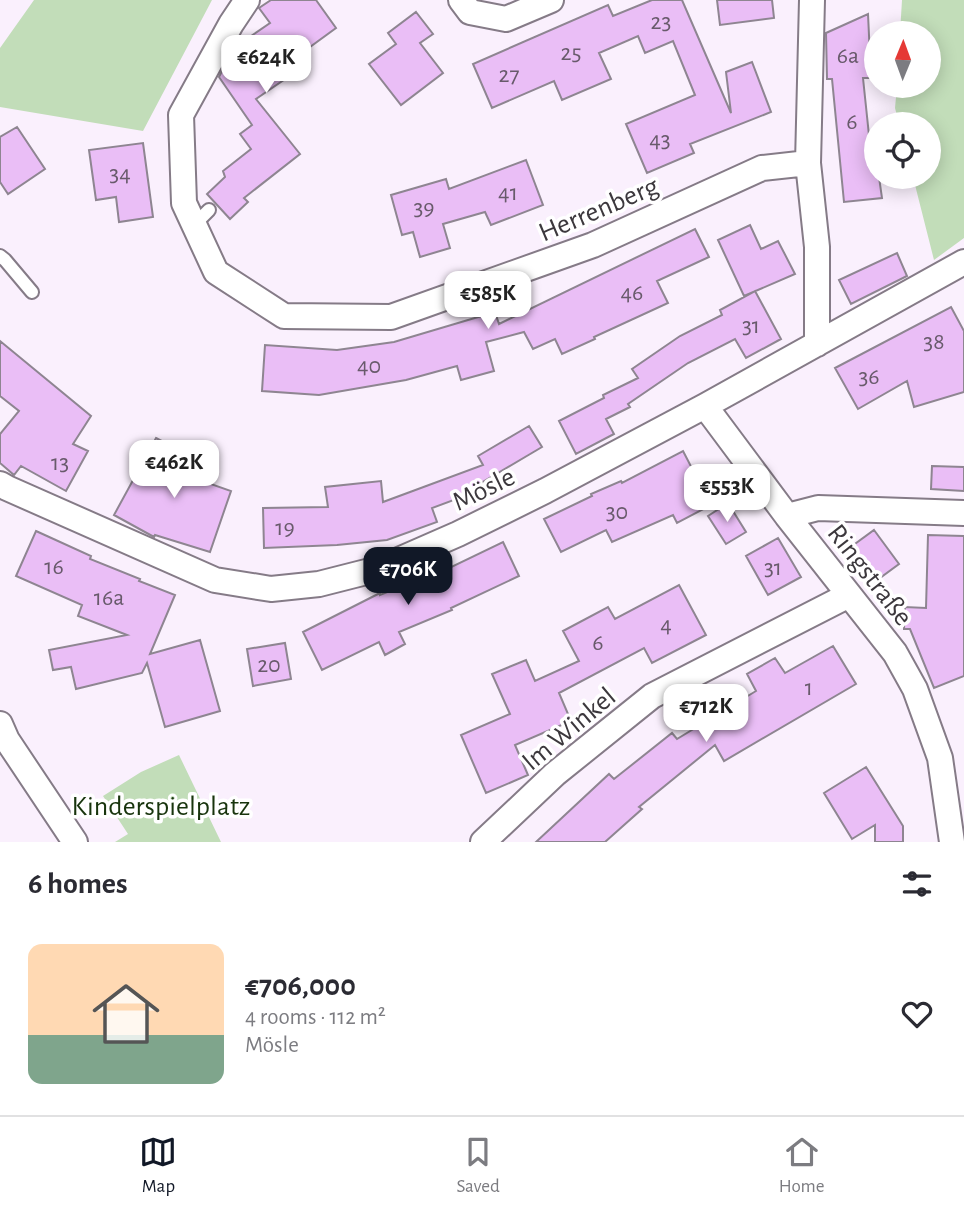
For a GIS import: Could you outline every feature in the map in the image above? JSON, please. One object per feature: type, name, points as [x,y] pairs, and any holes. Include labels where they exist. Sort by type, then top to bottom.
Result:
[{"type":"street","name":"Herrenberg","points":[[247,0],[181,115],[184,203],[202,217],[216,272],[284,316],[391,317],[593,246],[762,168],[808,163]]},
{"type":"street","points":[[461,0],[470,12],[506,19],[551,0]]},
{"type":"street","points":[[813,0],[808,163],[817,247],[817,344]]},
{"type":"street","name":"Mösle","points":[[2,493],[215,580],[271,589],[319,584],[378,569],[458,534],[545,491],[705,406],[964,262]]},
{"type":"street","points":[[705,406],[787,516]]},
{"type":"street","name":"Ringstraße","points":[[952,842],[940,758],[915,689],[895,653],[787,516],[818,508],[964,513]]},
{"type":"street","name":"Im Winkel","points":[[483,842],[555,774],[652,696],[849,595]]},
{"type":"street","points":[[0,724],[7,740],[75,842]]},
{"type":"lane","points":[[0,256],[32,292]]},
{"type":"green space","points":[[34,0],[212,0],[143,131],[0,107],[0,48]]},
{"type":"green space","points":[[902,0],[964,0],[964,238],[934,260],[916,189],[941,189],[941,112],[896,112],[895,108],[896,98],[942,98],[942,21],[901,21]]},
{"type":"green space","name":"Kinderspielplatz","points":[[179,755],[221,842],[115,842],[128,834],[103,796],[141,772]]},
{"type":"building","points":[[271,0],[316,0],[336,28],[284,66],[291,75],[256,99],[300,154],[244,198],[248,202],[230,219],[207,194],[225,177],[223,171],[251,149],[240,134],[252,125],[219,77],[224,67],[247,51],[241,43],[270,23],[259,8]]},
{"type":"building","points":[[652,0],[682,0],[731,113],[726,72],[752,62],[771,112],[690,144],[694,153],[647,173],[626,124],[695,95],[673,41],[645,53],[638,36],[599,53],[611,79],[562,100],[554,81],[492,108],[473,64],[608,5],[613,16]]},
{"type":"building","points":[[717,0],[772,0],[774,18],[720,25]]},
{"type":"building","points":[[416,12],[433,34],[420,43],[443,73],[401,105],[369,64],[396,44],[388,33]]},
{"type":"building","points":[[868,14],[868,21],[864,21],[863,78],[867,112],[864,112],[864,189],[881,189],[882,198],[844,202],[832,79],[827,79],[826,33]]},
{"type":"building","points":[[17,127],[45,169],[8,194],[0,182],[0,137]]},
{"type":"building","points":[[143,143],[153,217],[119,222],[116,197],[96,200],[89,150]]},
{"type":"building","points":[[526,160],[543,205],[491,225],[485,212],[443,224],[450,248],[420,257],[413,232],[402,235],[391,195],[446,179],[449,189]]},
{"type":"building","points":[[750,225],[761,249],[778,241],[795,274],[744,296],[718,240]]},
{"type":"building","points":[[695,229],[709,257],[657,281],[668,303],[562,354],[555,339],[533,349],[524,332],[486,342],[494,371],[461,380],[457,366],[406,380],[319,395],[262,391],[265,345],[337,350],[394,342],[495,312],[499,324]]},
{"type":"building","points":[[897,253],[907,276],[851,304],[839,280]]},
{"type":"building","points":[[755,291],[781,339],[746,358],[735,339],[688,363],[628,404],[630,407],[606,419],[614,434],[576,454],[559,421],[638,378],[632,369],[680,336],[722,315],[720,310]]},
{"type":"building","points":[[951,307],[964,331],[964,392],[914,407],[907,381],[858,409],[835,368]]},
{"type":"building","points":[[0,341],[91,416],[73,444],[88,451],[66,491],[21,466],[14,475],[0,463],[0,434],[19,411],[0,396]]},
{"type":"building","points":[[529,426],[542,447],[476,486],[478,491],[432,508],[437,522],[387,540],[264,548],[263,508],[328,507],[325,487],[381,481],[383,502],[483,465],[478,456]]},
{"type":"building","points":[[156,438],[197,460],[188,476],[231,491],[210,552],[155,535],[154,537],[114,515]]},
{"type":"building","points":[[683,451],[711,505],[677,523],[673,515],[612,542],[606,530],[561,552],[544,519]]},
{"type":"building","points":[[932,466],[964,467],[964,491],[931,489]]},
{"type":"building","points":[[728,503],[746,532],[726,544],[708,516]]},
{"type":"building","points":[[874,530],[899,564],[869,586],[844,552]]},
{"type":"building","points":[[36,531],[91,556],[90,559],[175,595],[150,654],[200,640],[220,711],[165,727],[147,663],[142,673],[76,689],[71,667],[53,670],[49,650],[127,635],[78,616],[82,605],[16,576]]},
{"type":"building","points":[[928,535],[964,536],[964,676],[934,688],[910,629],[904,629],[905,607],[926,608]]},
{"type":"building","points":[[778,538],[801,577],[768,595],[746,556]]},
{"type":"building","points":[[503,542],[519,576],[451,608],[452,610],[399,632],[405,644],[385,655],[379,642],[322,670],[303,632],[380,593],[436,572],[437,574]]},
{"type":"building","points":[[679,585],[706,635],[652,663],[644,648],[559,693],[571,721],[515,745],[528,775],[486,793],[461,735],[510,714],[492,674],[526,660],[535,681],[579,661],[563,631],[608,607],[615,619]]},
{"type":"building","points":[[285,643],[291,679],[253,686],[247,649]]},
{"type":"building","points":[[833,646],[856,684],[724,761],[715,745],[639,807],[642,809],[605,842],[536,842],[609,774],[614,779],[672,733],[677,739],[756,691],[747,674],[775,658],[785,673]]},
{"type":"building","points":[[866,767],[903,826],[903,842],[875,842],[875,825],[852,839],[824,793]]}]
